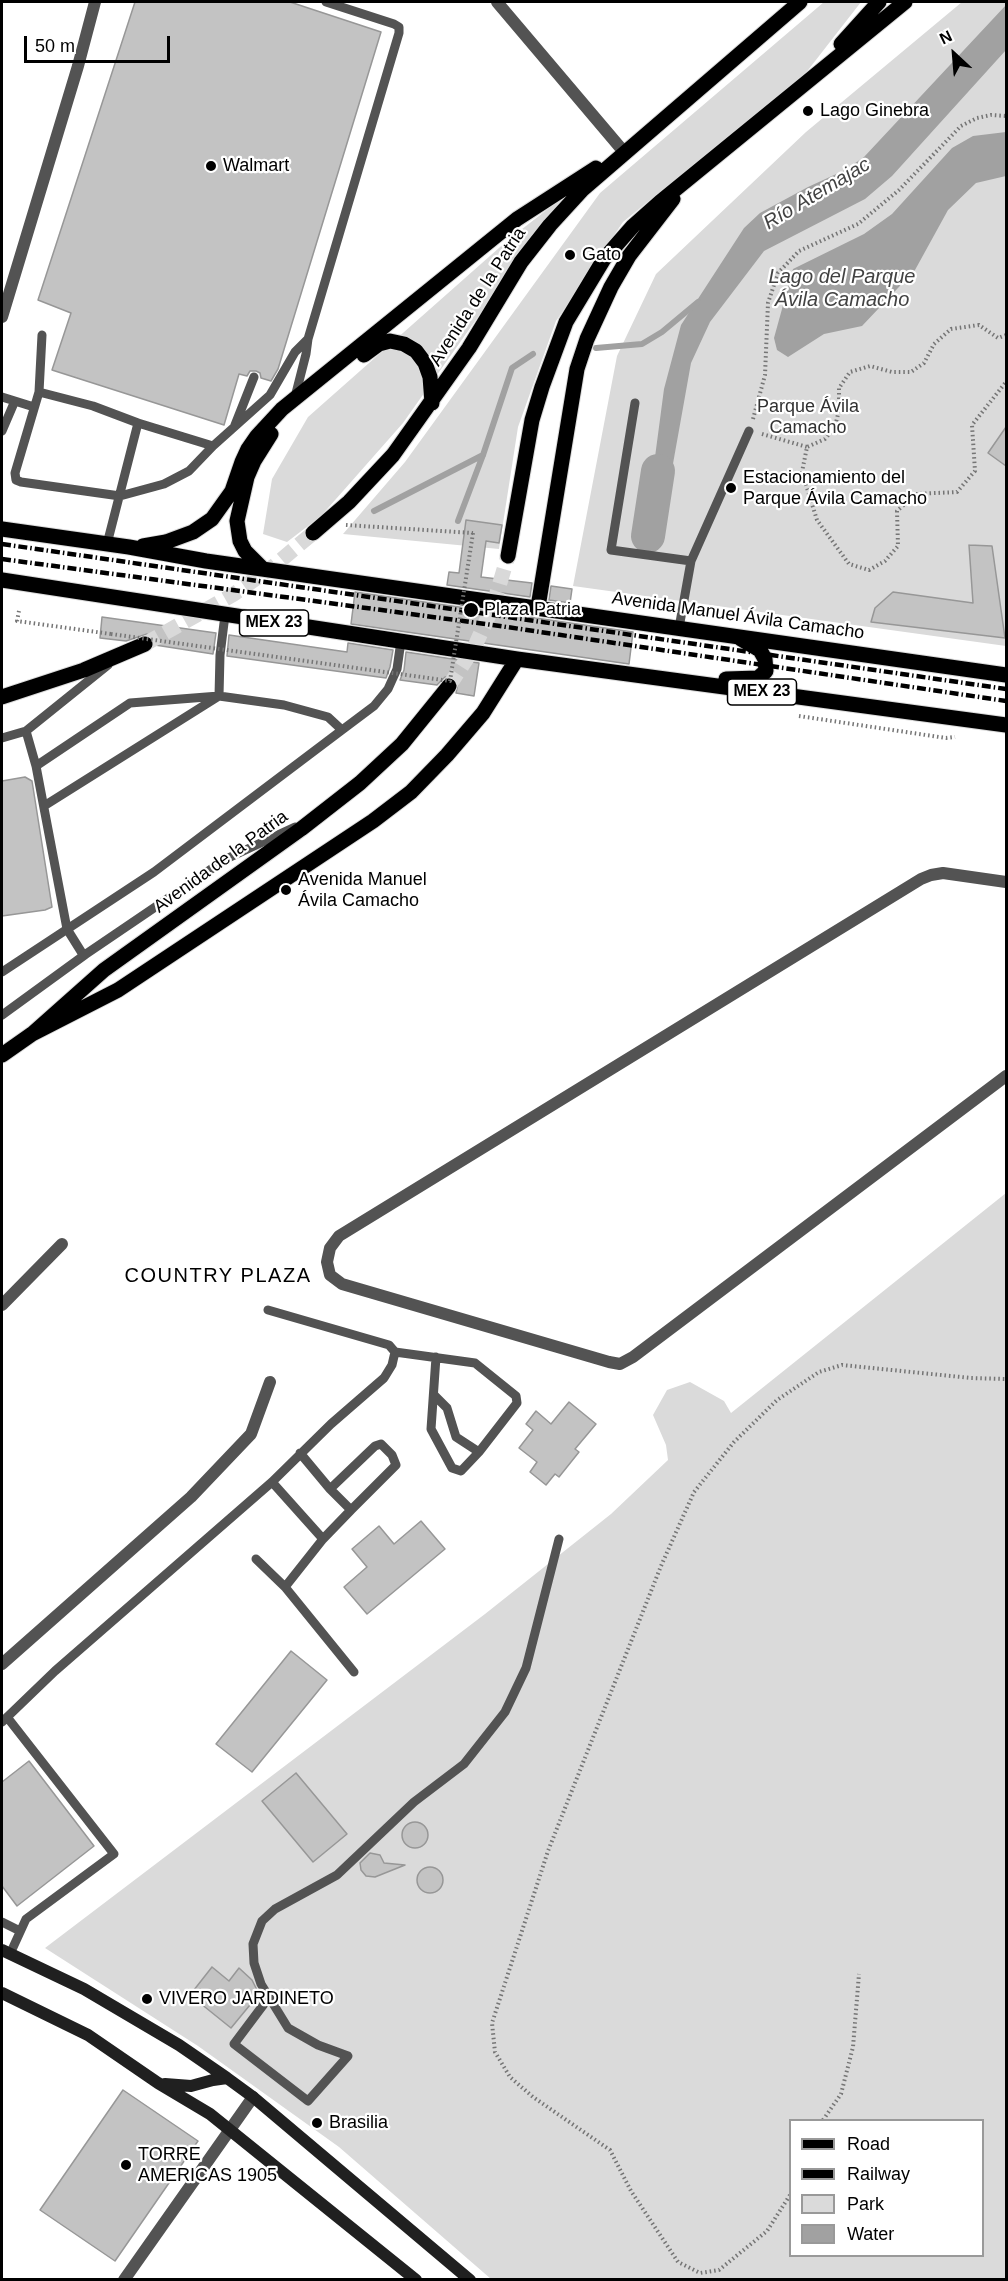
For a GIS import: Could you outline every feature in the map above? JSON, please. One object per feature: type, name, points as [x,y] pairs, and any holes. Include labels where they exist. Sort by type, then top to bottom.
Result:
[{"type":"main road","points":[[807,82],[879,2]]},
{"type":"main road","points":[[508,556],[532,420],[566,322],[604,259],[633,226],[904,2]]},
{"type":"main road","name":"Avenida de la Patria","points":[[319,528],[372,479],[393,455],[469,348],[521,262],[550,225],[583,189],[791,4]]},
{"type":"main road","points":[[129,547],[147,546],[180,537],[193,532],[212,519],[227,502],[242,462],[257,436],[294,399],[517,219],[624,152]]},
{"type":"main road","points":[[538,607],[577,369],[587,339],[610,287],[629,256],[688,179]]},
{"type":"main road","points":[[263,569],[245,551],[240,541],[237,521],[247,477],[265,441],[279,424],[374,347],[390,340],[404,344],[421,357],[430,377],[432,403]]},
{"type":"main road","name":"Avenida Manuel Ávila Camacho","points":[[2,529],[263,569],[1006,675]]},
{"type":"main road","name":"MEX 23","points":[[2,580],[517,659],[1006,725]]},
{"type":"main road","points":[[651,677],[749,680],[762,676],[767,666],[760,650],[730,635]]},
{"type":"main road","points":[[2,697],[84,670],[145,644]]},
{"type":"main road","points":[[32,1034],[118,990],[373,821],[411,792],[483,713],[517,659]]},
{"type":"main road","name":"Avenida de la Patria","points":[[2,1055],[32,1034],[104,970],[360,783],[402,744],[449,686]]},
{"type":"main road","points":[[6,1952],[84,1989],[170,2040],[227,2078],[253,2097],[470,2280]]},
{"type":"main road","points":[[2,1993],[87,2035],[158,2083],[210,2114],[416,2280]]},
{"type":"main road","points":[[158,2083],[179,2087],[227,2078]]},
{"type":"street","points":[[2,317],[78,66],[95,2]]},
{"type":"street","points":[[497,2],[624,152]]},
{"type":"street","points":[[1006,882],[943,873],[921,879],[339,1236],[330,1248],[327,1262],[330,1275],[342,1284],[620,1364],[633,1357],[1006,1076]]},
{"type":"street","points":[[2,1305],[62,1244]]},
{"type":"street","points":[[2,1664],[191,1497],[251,1434],[270,1382]]},
{"type":"street","points":[[124,2280],[228,2129],[253,2097]]},
{"type":"lane","points":[[294,399],[308,339],[399,33],[399,27],[394,24],[326,2]]},
{"type":"lane","points":[[42,335],[39,392],[15,473],[16,480],[120,496],[164,484],[189,471],[213,446],[270,395],[295,352],[308,339]]},
{"type":"lane","points":[[234,428],[254,377]]},
{"type":"lane","points":[[39,392],[93,406],[138,423],[213,446]]},
{"type":"lane","points":[[2,397],[14,403],[34,407]]},
{"type":"lane","points":[[2,431],[14,403]]},
{"type":"lane","points":[[635,403],[611,550],[691,561]]},
{"type":"lane","points":[[107,544],[138,423]]},
{"type":"lane","points":[[679,628],[691,561],[749,431]]},
{"type":"lane","points":[[219,696],[220,654],[225,615]]},
{"type":"lane","points":[[2,972],[154,872],[374,706],[388,689],[397,669],[401,641]]},
{"type":"lane","points":[[2,738],[26,731],[119,656]]},
{"type":"lane","points":[[44,806],[219,696]]},
{"type":"lane","points":[[36,766],[130,703],[219,696],[284,705],[328,717],[342,730]]},
{"type":"lane","points":[[26,731],[36,766],[68,929],[82,952],[86,954]]},
{"type":"lane","points":[[2,1015],[86,954],[226,859],[313,819]]},
{"type":"lane","points":[[268,1310],[389,1345],[395,1352],[436,1357],[476,1363],[516,1396],[517,1403],[479,1452],[461,1471],[452,1468],[431,1429],[436,1357]]},
{"type":"lane","points":[[6,1952],[26,1919],[114,1854],[4,1720],[55,1671],[272,1482],[300,1453],[384,1378],[392,1365],[395,1352]]},
{"type":"lane","points":[[434,1395],[447,1408],[456,1437],[479,1452]]},
{"type":"lane","points":[[285,1587],[323,1539],[396,1465],[392,1455],[381,1444],[375,1446],[330,1489]]},
{"type":"lane","points":[[300,1453],[351,1510]]},
{"type":"lane","points":[[272,1482],[323,1539]]},
{"type":"lane","points":[[264,2004],[234,2044],[308,2101],[348,2056],[318,2045],[288,2028],[261,1984],[254,1963],[253,1944],[262,1921],[275,1909],[337,1875],[414,1803],[464,1764],[505,1712],[526,1668],[559,1539]]},
{"type":"lane","points":[[256,1559],[285,1587],[354,1672]]},
{"type":"lane","points":[[2,1922],[20,1931]]},
{"type":"path","points":[[1006,117],[991,115],[977,118],[961,126],[899,190],[858,224],[799,251],[778,273],[768,303],[765,375],[749,431],[807,447],[825,439],[835,427],[839,410],[839,388],[850,372],[870,366],[892,372],[911,372],[924,363],[934,344],[951,329],[979,325],[998,338],[1006,335]]},
{"type":"path","points":[[807,447],[802,472],[817,520],[849,564],[869,570],[885,561],[898,546],[897,511],[916,494],[957,492],[975,471],[972,425],[1006,382]]},
{"type":"path","points":[[19,611],[17,621],[450,681],[473,533],[319,528]]},
{"type":"path","points":[[789,2197],[767,2231],[719,2270],[700,2273],[678,2262],[631,2191],[610,2150],[533,2097],[510,2077],[495,2052],[492,2023],[548,1851],[661,1566],[694,1492],[734,1442],[777,1400],[819,1372],[842,1365],[971,1378],[1006,1379]]},
{"type":"path","points":[[824,2119],[841,2094],[853,2047],[859,1974]]},
{"type":"green space","points":[[824,2],[861,2],[805,74],[623,222],[556,321],[518,427],[499,549],[343,534],[405,462],[600,193]]},
{"type":"green space","name":"Parque Ávila Camacho","points":[[962,2],[1006,2],[1006,646],[573,586],[617,356],[656,274],[806,132]]},
{"type":"green space","points":[[562,198],[403,423],[321,516],[287,542],[263,534],[272,479],[308,417],[508,240]]},
{"type":"green space","points":[[1006,1193],[1006,2279],[491,2279],[339,2147],[198,2046],[45,1948],[485,1614],[611,1514],[668,1460],[666,1445],[653,1415],[667,1390],[690,1382],[724,1401],[731,1413]]},
{"type":"water","points":[[1006,5],[1006,50],[892,176],[865,199],[764,251],[710,322],[691,363],[664,514],[651,518],[648,510],[664,389],[681,325],[744,228],[760,213],[845,170],[864,157]]},
{"type":"water","name":"Lago del Parque Ávila Camacho","points":[[1006,132],[1006,176],[976,183],[948,210],[915,270],[862,326],[824,334],[788,357],[777,350],[774,338],[793,269],[864,234],[892,214],[952,148],[973,136]]},
{"type":"building","name":"Walmart","points":[[135,2],[290,2],[381,32],[278,369],[271,381],[261,378],[260,373],[256,371],[250,371],[247,376],[239,374],[224,425],[52,370],[71,313],[38,300]]},
{"type":"building","points":[[1006,427],[1006,466],[988,453]]},
{"type":"building","points":[[466,520],[502,525],[499,543],[486,541],[481,577],[532,583],[530,597],[447,585],[449,572],[459,573]]},
{"type":"building","points":[[969,545],[992,546],[1005,638],[871,622],[875,608],[893,592],[973,603]]},
{"type":"building","points":[[551,586],[572,589],[570,603],[549,600]]},
{"type":"building","points":[[355,592],[633,632],[629,664],[351,624]]},
{"type":"building","points":[[102,617],[216,633],[213,654],[155,645],[154,640],[147,634],[126,641],[100,638]]},
{"type":"building","points":[[229,635],[347,652],[348,643],[393,650],[386,678],[227,656]]},
{"type":"building","points":[[406,652],[479,663],[474,696],[456,693],[458,683],[451,677],[445,677],[437,685],[400,680],[404,670]]},
{"type":"building","points":[[25,777],[32,781],[52,907],[2,916],[2,781]]},
{"type":"building","points":[[569,1402],[596,1424],[575,1449],[579,1452],[559,1477],[555,1474],[546,1485],[530,1472],[537,1462],[519,1448],[533,1430],[526,1424],[536,1411],[551,1424]]},
{"type":"building","points":[[421,1521],[445,1549],[367,1614],[344,1587],[367,1567],[352,1549],[379,1526],[394,1544]]},
{"type":"building","points":[[291,1651],[327,1680],[252,1772],[216,1744]]},
{"type":"building","points":[[29,1761],[94,1846],[17,1906],[2,1886],[2,1782]]},
{"type":"building","points":[[296,1773],[347,1834],[313,1862],[262,1801]]},
{"type":"building","points":[[415,1822],[424,1826],[428,1835],[424,1844],[415,1848],[406,1844],[402,1835],[406,1826]]},
{"type":"building","points":[[370,1853],[380,1855],[384,1863],[405,1865],[375,1877],[366,1876],[361,1870],[360,1863]]},
{"type":"building","points":[[430,1867],[439,1871],[443,1880],[439,1889],[430,1893],[421,1889],[417,1880],[421,1871]]},
{"type":"building","points":[[212,1967],[229,1981],[239,1968],[252,1980],[259,1994],[231,2028],[190,1995]]},
{"type":"building","name":"TORRE AMERICAS 1905","points":[[123,2090],[198,2141],[115,2261],[40,2210]]},
{"type":"waterway","points":[[596,348],[642,344],[662,332],[698,302]]},
{"type":"waterway","points":[[458,521],[512,368],[533,354]]},
{"type":"waterway","points":[[374,511],[483,455]]},
{"type":"waterway","name":"Río Atemajac","points":[[648,536],[658,471]]},
{"type":"tunnel","points":[[145,644],[234,594],[275,565],[313,533]]},
{"type":"tunnel","points":[[449,686],[475,646],[493,606],[508,556]]},
{"type":"railway","points":[[2,544],[1006,689]]},
{"type":"railway","points":[[2,559],[500,626],[1006,701]]},
{"type":"place","name":"Lago Ginebra","points":[[808,111]]},
{"type":"place","name":"Walmart","points":[[211,166]]},
{"type":"place","name":"Gato","points":[[570,255]]},
{"type":"place","name":"Estacionamiento del Parque Ávila Camacho","points":[[731,488]]},
{"type":"place","name":"Plaza Patria","points":[[471,610]]},
{"type":"place","name":"Avenida Manuel Ávila Camacho","points":[[286,890]]},
{"type":"place","name":"VIVERO JARDINETO","points":[[147,1999]]},
{"type":"place","name":"Brasilia","points":[[317,2123]]},
{"type":"place","name":"TORRE AMERICAS 1905","points":[[126,2165]]},
{"type":"district","name":"COUNTRY PLAZA","points":[[218,1276]]}]
